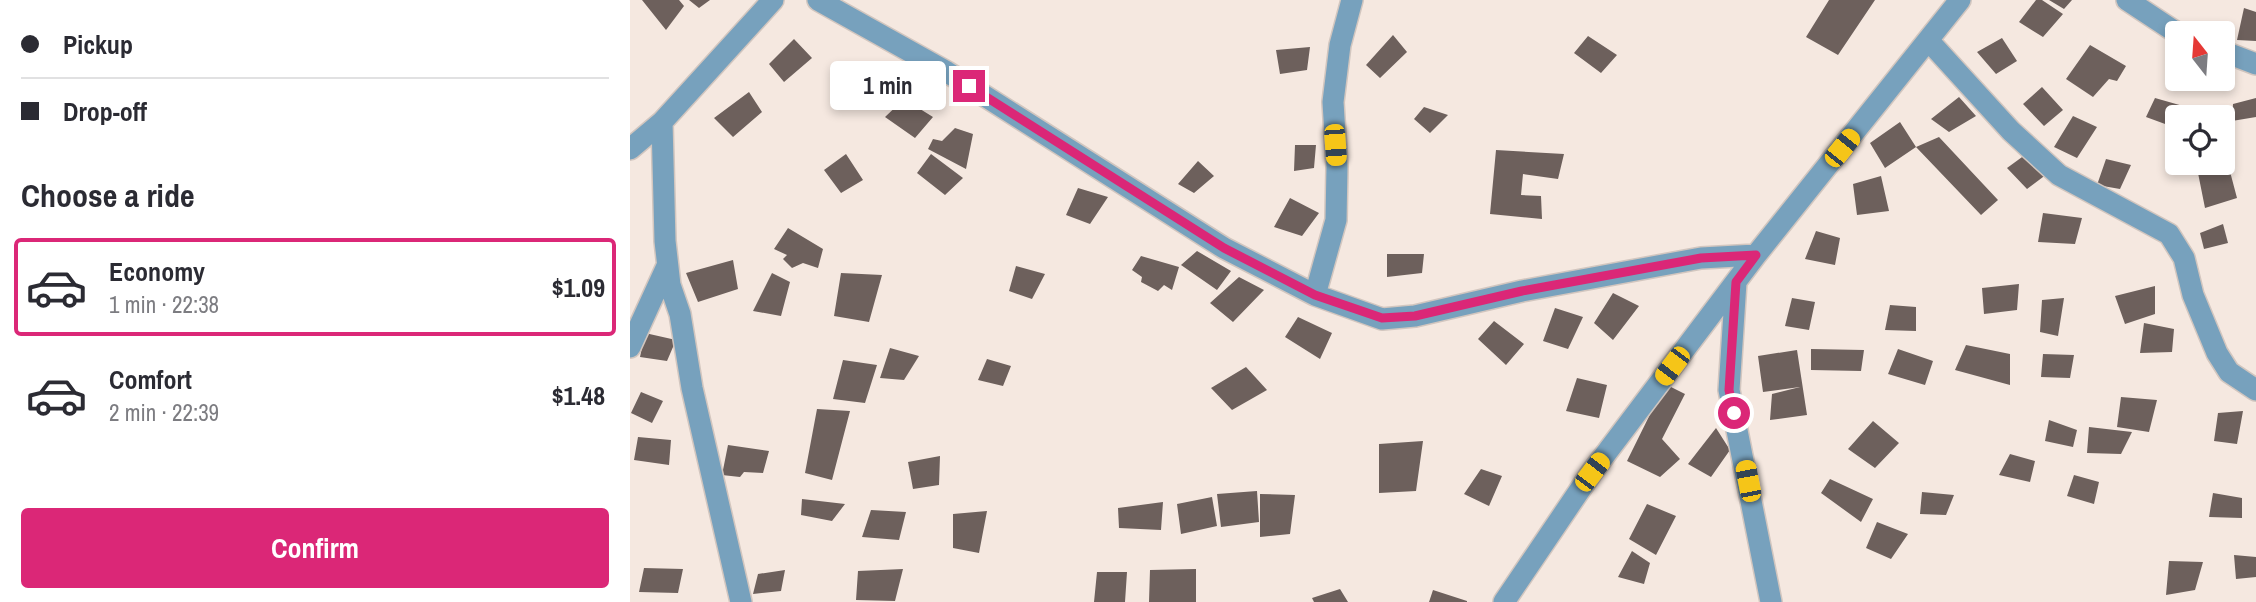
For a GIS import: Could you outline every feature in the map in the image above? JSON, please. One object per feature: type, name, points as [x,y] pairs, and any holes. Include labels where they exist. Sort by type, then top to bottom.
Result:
[{"type":"street","points":[[630,149],[663,122],[773,0]]},
{"type":"street","points":[[818,0],[947,72],[1224,248],[1315,295],[1382,318],[1415,316],[1522,291],[1701,258],[1756,255]]},
{"type":"street","points":[[1315,295],[1336,220],[1337,167],[1333,102],[1340,45],[1352,0]]},
{"type":"street","points":[[1504,602],[1592,472],[1756,255],[1960,0]]},
{"type":"street","points":[[2127,0],[2165,25]]},
{"type":"street","points":[[1928,40],[2011,131],[2059,175],[2169,234],[2184,258],[2200,314],[2217,353],[2229,372],[2256,390]]},
{"type":"street","points":[[2235,56],[2256,64]]},
{"type":"street","points":[[663,122],[670,285],[680,314],[692,388],[741,602]]},
{"type":"street","points":[[630,347],[668,264]]},
{"type":"street","points":[[1736,282],[1729,390],[1771,602]]},
{"type":"building","points":[[642,0],[679,0],[684,6],[666,30]]},
{"type":"building","points":[[689,0],[710,0],[699,8]]},
{"type":"building","points":[[1829,0],[1875,0],[1838,55],[1806,37]]},
{"type":"building","points":[[2036,0],[2042,0],[2063,14],[2043,37],[2019,22]]},
{"type":"building","points":[[2049,0],[2072,0],[2064,9]]},
{"type":"building","points":[[2244,8],[2256,12],[2256,41],[2237,40]]},
{"type":"building","points":[[1393,35],[1407,52],[1380,78],[1366,65]]},
{"type":"building","points":[[1588,36],[1617,55],[1601,73],[1574,53]]},
{"type":"building","points":[[2002,38],[2017,61],[1996,74],[1977,52]]},
{"type":"building","points":[[794,39],[812,58],[784,82],[769,64]]},
{"type":"building","points":[[2090,45],[2126,66],[2117,81],[2109,79],[2093,97],[2066,79]]},
{"type":"building","points":[[1310,47],[1307,70],[1280,74],[1276,50]]},
{"type":"building","points":[[2042,87],[2063,110],[2044,126],[2023,104]]},
{"type":"building","points":[[749,92],[762,112],[733,137],[714,118]]},
{"type":"building","points":[[1959,97],[1976,116],[1949,132],[1931,119]]},
{"type":"building","points":[[2155,98],[2180,105],[2165,105],[2165,124],[2146,117]]},
{"type":"building","points":[[2256,98],[2256,117],[2235,120],[2233,104]]},
{"type":"building","points":[[904,99],[933,117],[915,138],[885,117]]},
{"type":"building","points":[[1424,107],[1448,115],[1430,133],[1414,119]]},
{"type":"building","points":[[2073,116],[2097,127],[2077,158],[2054,147]]},
{"type":"building","points":[[1900,122],[1916,147],[1885,168],[1870,143]]},
{"type":"building","points":[[955,128],[973,134],[966,169],[928,149],[933,139],[942,141]]},
{"type":"building","points":[[1939,137],[1998,200],[1981,215],[1916,147]]},
{"type":"building","points":[[1295,145],[1316,145],[1314,168],[1294,171]]},
{"type":"building","points":[[1496,150],[1564,154],[1558,179],[1523,174],[1521,195],[1541,196],[1542,219],[1490,214]]},
{"type":"building","points":[[2029,152],[2047,174],[2027,189],[2007,168]]},
{"type":"building","points":[[846,154],[863,180],[841,193],[824,170]]},
{"type":"building","points":[[931,154],[963,178],[945,195],[917,173]]},
{"type":"building","points":[[2106,159],[2131,165],[2120,189],[2097,185]]},
{"type":"building","points":[[1198,161],[1214,176],[1194,193],[1178,184]]},
{"type":"building","points":[[2198,175],[2231,175],[2237,198],[2205,208]]},
{"type":"building","points":[[1881,176],[1889,211],[1857,215],[1853,184]]},
{"type":"building","points":[[1078,188],[1108,197],[1090,224],[1066,215]]},
{"type":"building","points":[[1290,198],[1319,213],[1302,236],[1274,227]]},
{"type":"building","points":[[2043,213],[2082,218],[2075,244],[2038,242]]},
{"type":"building","points":[[2223,224],[2228,243],[2204,249],[2200,233]]},
{"type":"building","points":[[788,228],[823,249],[818,268],[803,263],[792,268],[783,259],[787,255],[774,249]]},
{"type":"building","points":[[1816,231],[1840,238],[1835,265],[1805,259]]},
{"type":"building","points":[[1197,251],[1231,271],[1217,290],[1181,265]]},
{"type":"building","points":[[1387,254],[1424,254],[1422,273],[1387,277]]},
{"type":"building","points":[[1141,256],[1179,267],[1172,290],[1164,285],[1158,291],[1141,282],[1142,277],[1132,270]]},
{"type":"building","points":[[733,260],[738,289],[698,302],[686,273]]},
{"type":"building","points":[[1016,266],[1045,274],[1032,299],[1009,291]]},
{"type":"building","points":[[772,273],[790,282],[781,316],[753,311]]},
{"type":"building","points":[[841,273],[882,275],[869,322],[834,316]]},
{"type":"building","points":[[1239,277],[1264,290],[1233,322],[1210,303]]},
{"type":"building","points":[[2019,284],[2017,310],[1984,314],[1982,288]]},
{"type":"building","points":[[2155,286],[2155,314],[2125,324],[2115,296]]},
{"type":"building","points":[[1613,293],[1639,306],[1613,340],[1594,323]]},
{"type":"building","points":[[1792,298],[1815,302],[1809,330],[1785,326]]},
{"type":"building","points":[[2064,298],[2058,336],[2040,332],[2042,300]]},
{"type":"building","points":[[1890,305],[1916,307],[1916,331],[1885,330]]},
{"type":"building","points":[[1555,308],[1583,317],[1568,349],[1543,341]]},
{"type":"building","points":[[1298,317],[1332,333],[1320,359],[1285,337]]},
{"type":"building","points":[[1494,321],[1524,344],[1506,365],[1478,339]]},
{"type":"building","points":[[2144,323],[2174,329],[2172,352],[2140,353]]},
{"type":"building","points":[[645,333],[676,340],[667,361],[640,357]]},
{"type":"building","points":[[1966,345],[2010,354],[2010,385],[1955,370]]},
{"type":"building","points":[[890,348],[919,356],[904,380],[880,378]]},
{"type":"building","points":[[1811,349],[1864,350],[1861,371],[1811,370]]},
{"type":"building","points":[[1898,349],[1933,361],[1925,385],[1888,374]]},
{"type":"building","points":[[1797,350],[1807,415],[1770,420],[1772,394],[1800,387],[1763,392],[1758,356]]},
{"type":"building","points":[[2043,354],[2074,355],[2070,378],[2041,377]]},
{"type":"building","points":[[987,359],[1011,366],[1003,386],[978,380]]},
{"type":"building","points":[[843,360],[877,365],[865,403],[833,399]]},
{"type":"building","points":[[1246,367],[1267,390],[1232,410],[1211,388]]},
{"type":"building","points":[[1577,378],[1607,385],[1599,418],[1566,411]]},
{"type":"building","points":[[1665,384],[1685,394],[1662,439],[1680,459],[1660,477],[1627,461]]},
{"type":"building","points":[[641,392],[663,401],[652,423],[631,413]]},
{"type":"building","points":[[2121,397],[2157,400],[2149,432],[2117,427]]},
{"type":"building","points":[[817,409],[850,411],[832,480],[805,473]]},
{"type":"building","points":[[2243,411],[2237,444],[2214,441],[2218,413]]},
{"type":"building","points":[[2049,420],[2077,430],[2073,447],[2045,441]]},
{"type":"building","points":[[1873,421],[1899,443],[1875,468],[1848,449]]},
{"type":"building","points":[[2089,427],[2132,432],[2121,454],[2087,453]]},
{"type":"building","points":[[1716,428],[1730,450],[1711,477],[1688,464]]},
{"type":"building","points":[[638,437],[671,440],[669,465],[634,460]]},
{"type":"building","points":[[1423,441],[1416,491],[1379,493],[1379,444]]},
{"type":"building","points":[[728,445],[769,451],[763,473],[744,472],[740,477],[722,475]]},
{"type":"building","points":[[2010,454],[2035,461],[2030,482],[1999,475]]},
{"type":"building","points":[[940,456],[939,485],[913,489],[908,462]]},
{"type":"building","points":[[1481,469],[1502,476],[1489,506],[1464,494]]},
{"type":"building","points":[[2074,475],[2099,482],[2094,504],[2067,496]]},
{"type":"building","points":[[1830,479],[1873,499],[1861,522],[1821,493]]},
{"type":"building","points":[[1257,491],[1259,522],[1221,527],[1217,494]]},
{"type":"building","points":[[1922,492],[1954,495],[1946,515],[1920,514]]},
{"type":"building","points":[[2213,493],[2242,498],[2242,518],[2209,517]]},
{"type":"building","points":[[1260,494],[1295,495],[1290,534],[1260,537]]},
{"type":"building","points":[[1212,497],[1217,526],[1181,534],[1177,504]]},
{"type":"building","points":[[802,499],[845,504],[832,521],[801,515]]},
{"type":"building","points":[[1163,502],[1161,530],[1119,528],[1118,508]]},
{"type":"building","points":[[1647,504],[1676,516],[1656,555],[1629,539]]},
{"type":"building","points":[[871,510],[906,512],[899,540],[862,537]]},
{"type":"building","points":[[987,511],[979,553],[953,548],[953,514]]},
{"type":"building","points":[[1877,522],[1908,534],[1891,559],[1866,548]]},
{"type":"building","points":[[1632,551],[1650,563],[1644,584],[1618,577]]},
{"type":"building","points":[[2234,555],[2256,557],[2256,577],[2236,579]]},
{"type":"building","points":[[2169,561],[2203,562],[2195,590],[2166,595]]},
{"type":"building","points":[[644,568],[683,569],[678,593],[639,592]]},
{"type":"building","points":[[903,569],[895,601],[856,600],[858,571]]},
{"type":"building","points":[[1196,569],[1196,602],[1149,602],[1150,570]]},
{"type":"building","points":[[785,570],[781,591],[753,594],[758,574]]},
{"type":"building","points":[[1097,572],[1127,572],[1125,602],[1094,602]]},
{"type":"building","points":[[1340,589],[1348,602],[1314,602],[1312,598]]},
{"type":"building","points":[[1433,590],[1467,601],[1467,602],[1429,602]]},
{"type":"route","points":[[969,86],[1224,248],[1315,295],[1382,318],[1415,316],[1522,291],[1701,258],[1756,255],[1736,282],[1729,390],[1734,413]]}]
